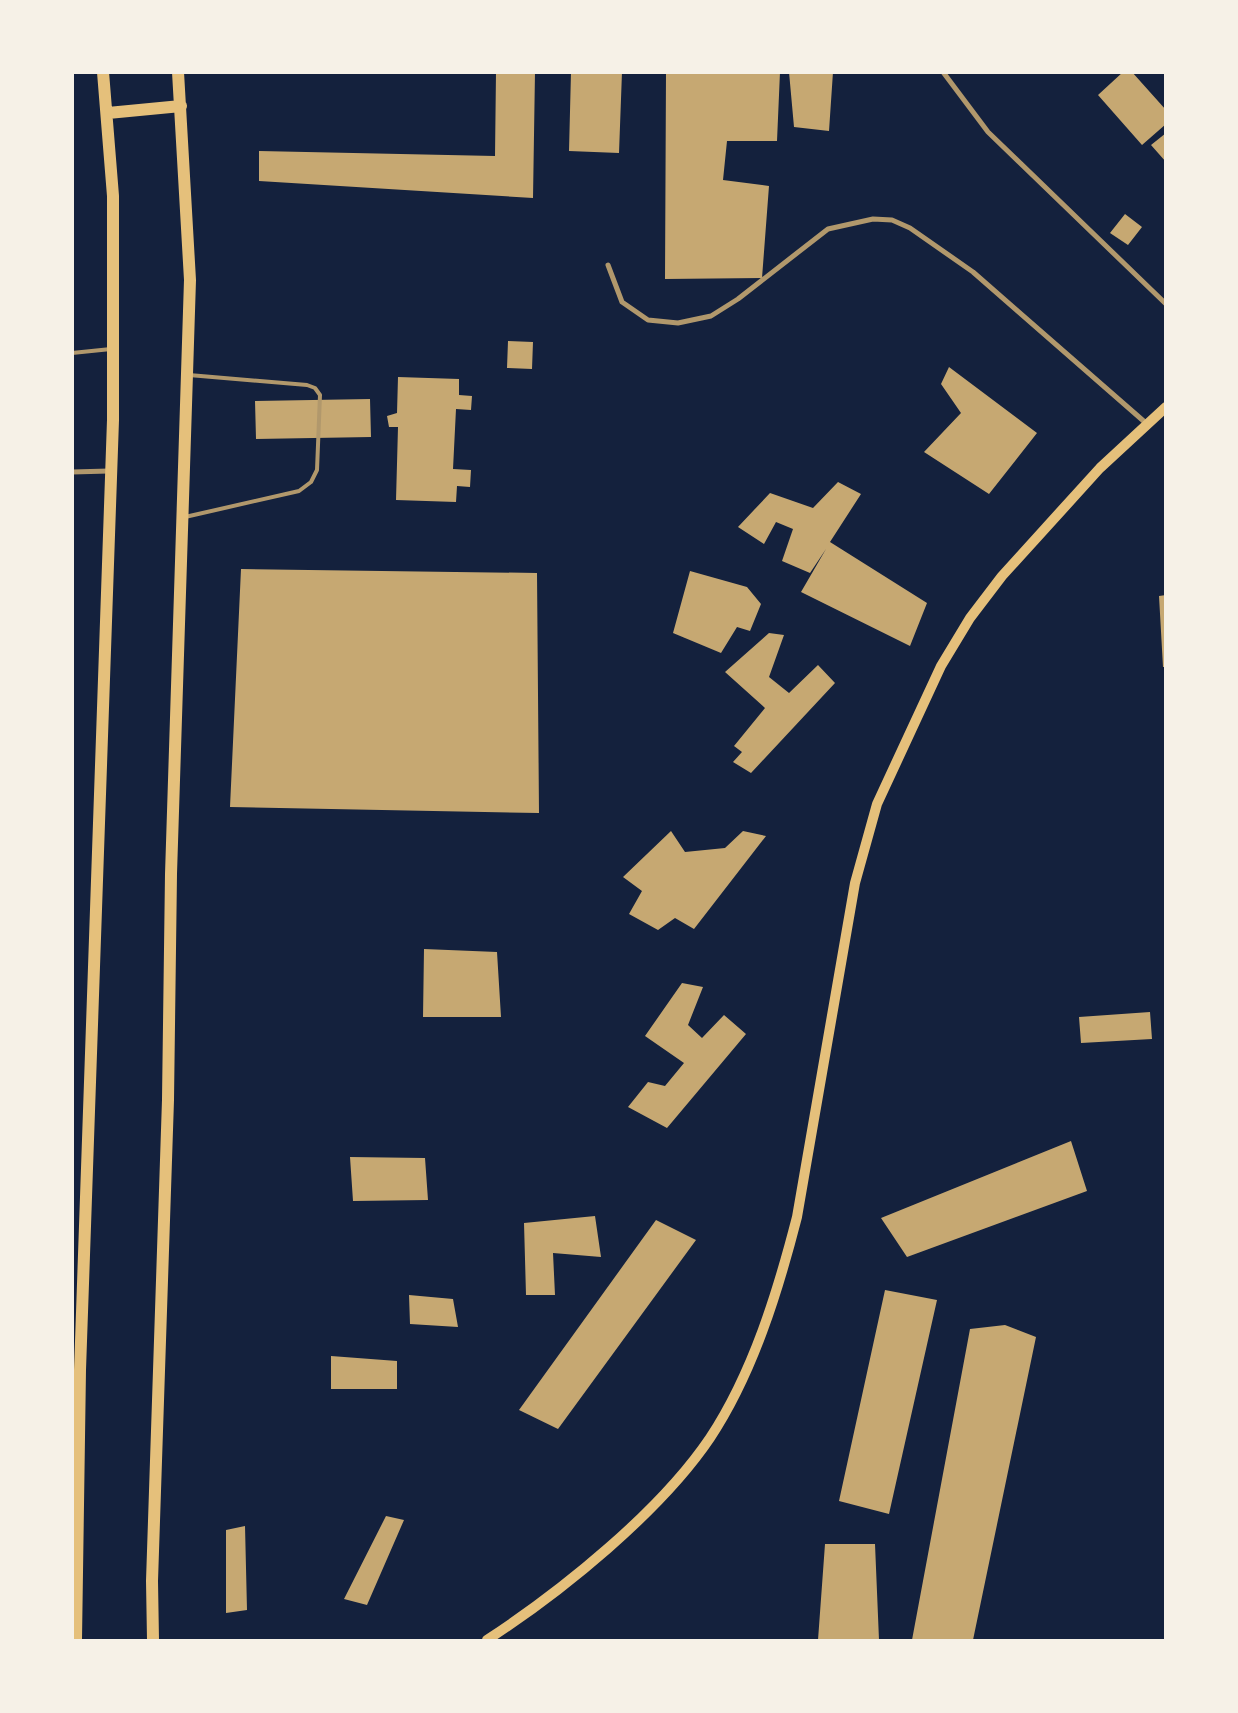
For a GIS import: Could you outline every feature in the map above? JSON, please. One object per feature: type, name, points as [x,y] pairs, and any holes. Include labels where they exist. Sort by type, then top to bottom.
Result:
[{"type":"main road","points":[[76,1640],[80,1370],[114,348],[113,196],[108,113],[103,72]]},
{"type":"main road","points":[[153,1640],[152,1581],[168,1100],[171,874],[190,280],[178,72]]},
{"type":"main road","points":[[108,113],[181,106]]},
{"type":"main road","points":[[487,1640],[563,1584],[628,1530],[680,1476],[710,1437],[735,1391],[769,1318],[797,1217],[855,883],[878,804],[941,666],[970,618],[1002,576],[1100,468],[1166,408]]},
{"type":"street","points":[[943,72],[988,132],[1166,304]]},
{"type":"street","points":[[608,266],[622,302],[648,320],[678,323],[711,316],[724,308],[828,229],[873,219],[892,220],[910,228],[973,272],[1148,425]]},
{"type":"street","points":[[72,472],[111,471]]},
{"type":"lane","points":[[72,353],[114,348]]},
{"type":"lane","points":[[183,518],[299,491],[311,482],[317,470],[320,395],[315,388],[307,385],[187,375]]},
{"type":"building","points":[[496,72],[535,72],[533,198],[259,181],[259,151],[495,156]]},
{"type":"building","points":[[571,72],[622,72],[619,153],[569,151]]},
{"type":"building","points":[[666,72],[780,72],[777,141],[727,141],[723,180],[769,186],[762,278],[665,279]]},
{"type":"building","points":[[789,72],[833,72],[829,131],[794,127]]},
{"type":"building","points":[[1123,72],[1132,72],[1166,110],[1166,124],[1142,145],[1098,95]]},
{"type":"building","points":[[1166,133],[1166,162],[1151,145]]},
{"type":"building","points":[[1125,214],[1142,227],[1128,245],[1110,233]]},
{"type":"building","points":[[508,341],[533,342],[532,369],[507,368]]},
{"type":"building","points":[[949,367],[1037,433],[989,494],[924,452],[961,413],[941,384]]},
{"type":"building","points":[[398,377],[459,379],[459,395],[472,396],[471,410],[456,409],[453,469],[471,470],[470,487],[457,486],[456,502],[396,500],[398,427],[389,427],[387,416],[397,413]]},
{"type":"building","points":[[370,399],[371,437],[256,439],[255,401]]},
{"type":"building","points":[[838,482],[861,494],[830,542],[927,603],[910,646],[801,592],[826,549],[810,573],[782,561],[793,529],[776,522],[764,544],[738,527],[770,493],[813,508]]},
{"type":"building","points":[[241,569],[537,573],[539,813],[230,807]]},
{"type":"building","points":[[690,571],[747,587],[761,604],[750,631],[737,627],[721,653],[673,633]]},
{"type":"building","points":[[1166,595],[1166,667],[1163,667],[1159,596]]},
{"type":"building","points":[[769,633],[784,635],[769,677],[789,693],[818,665],[835,683],[751,773],[733,762],[742,752],[734,746],[765,708],[725,672]]},
{"type":"building","points":[[671,831],[685,852],[725,848],[743,831],[766,836],[694,929],[675,918],[658,930],[629,914],[642,891],[623,877]]},
{"type":"building","points":[[424,949],[497,952],[501,1017],[423,1017]]},
{"type":"building","points":[[682,983],[703,987],[688,1025],[702,1038],[724,1015],[746,1034],[667,1128],[628,1107],[648,1082],[665,1086],[684,1063],[645,1036]]},
{"type":"building","points":[[1150,1012],[1152,1039],[1081,1043],[1079,1017]]},
{"type":"building","points":[[1071,1141],[1087,1191],[907,1257],[881,1218]]},
{"type":"building","points":[[350,1157],[425,1158],[428,1200],[353,1201]]},
{"type":"building","points":[[595,1216],[601,1257],[553,1253],[555,1295],[526,1295],[524,1223]]},
{"type":"building","points":[[656,1220],[696,1240],[558,1429],[519,1410]]},
{"type":"building","points":[[885,1290],[937,1300],[889,1514],[839,1501]]},
{"type":"building","points":[[409,1295],[453,1299],[458,1327],[410,1324]]},
{"type":"building","points":[[1005,1325],[1036,1337],[973,1640],[912,1640],[970,1329]]},
{"type":"building","points":[[331,1356],[397,1361],[397,1389],[331,1389]]},
{"type":"building","points":[[386,1516],[404,1520],[367,1605],[344,1599]]},
{"type":"building","points":[[245,1526],[247,1610],[226,1613],[226,1530]]},
{"type":"building","points":[[825,1544],[875,1544],[879,1640],[818,1640]]}]
